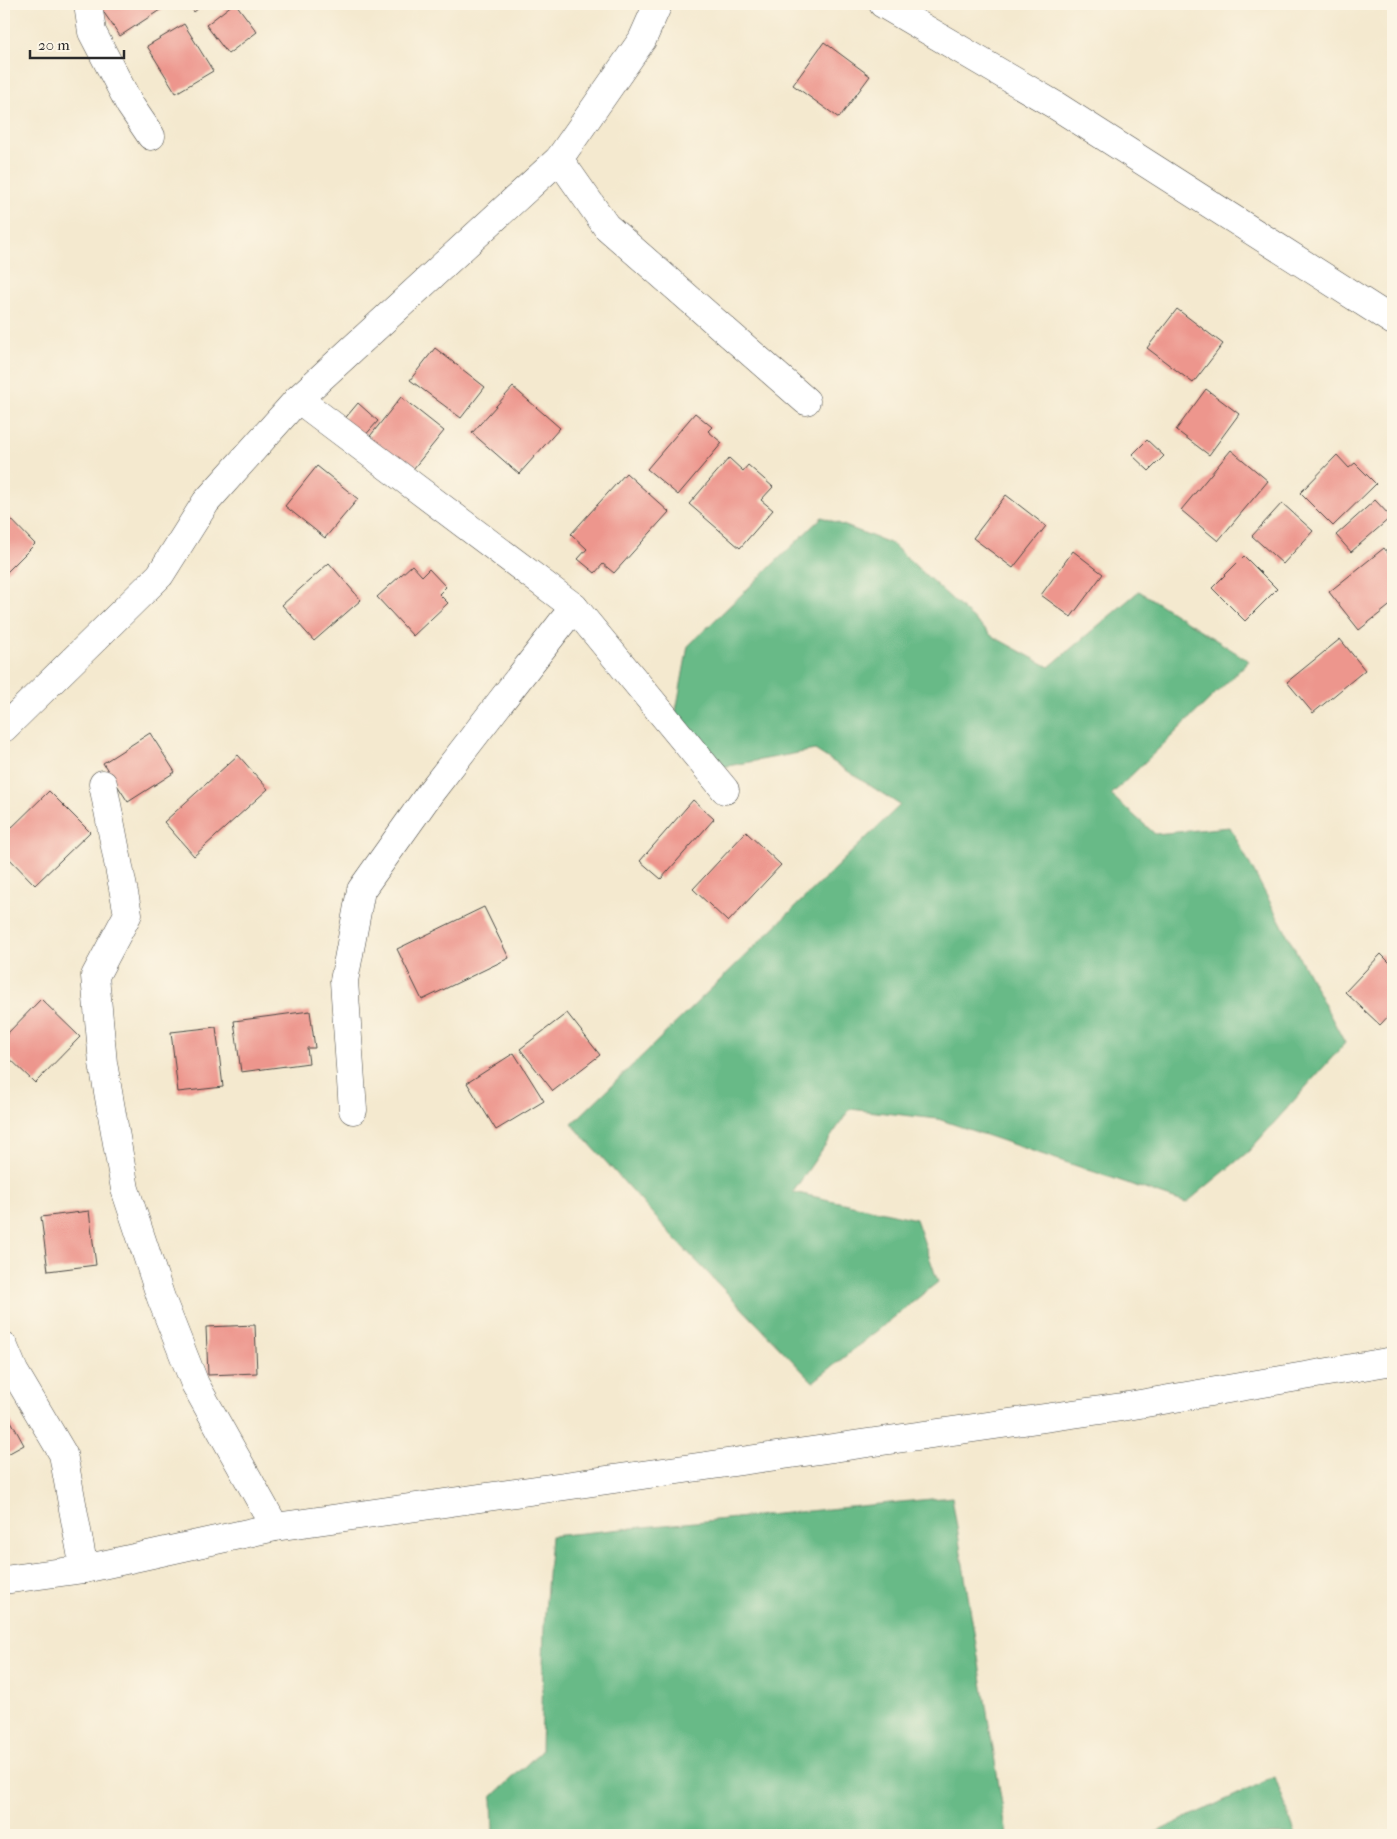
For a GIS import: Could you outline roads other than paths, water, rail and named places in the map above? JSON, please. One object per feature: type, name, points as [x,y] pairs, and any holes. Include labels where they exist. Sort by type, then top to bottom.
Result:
[{"type":"street","points":[[88,4],[92,32],[130,105],[151,136]]},
{"type":"street","points":[[4,728],[160,575],[206,502],[298,399],[559,159],[642,40],[658,4]]},
{"type":"street","points":[[883,4],[1055,105],[1393,321]]},
{"type":"street","points":[[559,159],[606,226],[806,401]]},
{"type":"street","points":[[298,399],[574,607],[725,790]]},
{"type":"street","points":[[353,1110],[344,982],[361,890],[430,793],[574,607]]},
{"type":"street","points":[[102,784],[128,914],[95,976],[103,1063],[125,1189],[161,1298],[195,1384],[275,1527]]},
{"type":"street","points":[[4,1347],[14,1371],[63,1454],[84,1568]]},
{"type":"street","points":[[4,1580],[84,1568],[275,1527],[1113,1408],[1393,1361]]}]
